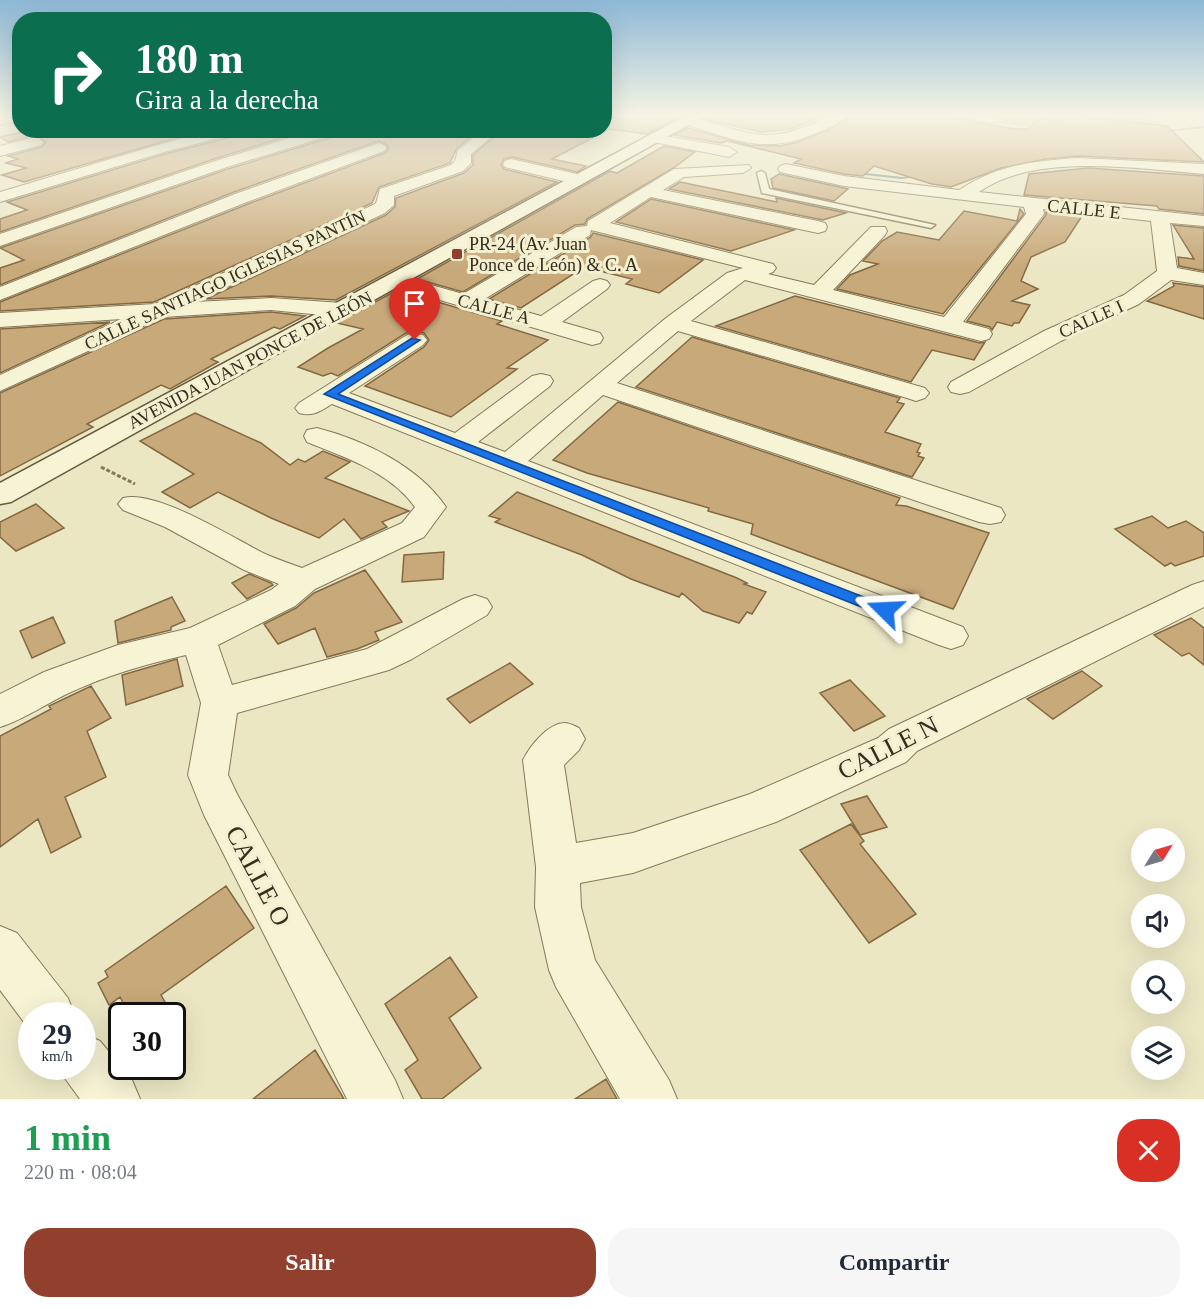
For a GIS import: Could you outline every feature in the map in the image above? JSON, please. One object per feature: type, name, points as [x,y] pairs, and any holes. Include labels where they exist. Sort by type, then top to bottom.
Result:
[{"type":"main road","name":"AVENIDA JUAN PONCE DE LEÓN","points":[[0,495],[608,165]]},
{"type":"street","points":[[0,196],[104,165]]},
{"type":"street","points":[[0,240],[217,165]]},
{"type":"street","points":[[0,294],[241,198],[331,165]]},
{"type":"street","name":"CALLE SANTIAGO IGLESIAS PANTÍN","points":[[0,384],[379,209],[385,205],[386,193],[460,165]]},
{"type":"street","points":[[517,165],[580,180]]},
{"type":"street","points":[[729,165],[680,172],[595,225],[774,270]]},
{"type":"street","name":"CALLE E","points":[[768,165],[844,182],[1204,221]]},
{"type":"street","points":[[963,195],[969,188],[995,176],[1049,165]]},
{"type":"street","points":[[1131,165],[1204,169]]},
{"type":"street","points":[[650,192],[818,227]]},
{"type":"street","points":[[950,325],[1035,214],[1032,203]]},
{"type":"street","points":[[9,217],[65,236]]},
{"type":"street","points":[[1159,217],[1163,230],[1167,273],[1204,279]]},
{"type":"street","points":[[464,302],[583,231]]},
{"type":"street","points":[[818,292],[878,231]]},
{"type":"street","points":[[87,243],[108,250]]},
{"type":"street","name":"CALLE I","points":[[960,387],[1068,328],[1130,302],[1167,273]]},
{"type":"street","points":[[507,464],[674,323],[734,276],[745,274],[981,333]]},
{"type":"street","name":"CALLE A","points":[[396,281],[592,338]]},
{"type":"street","points":[[545,324],[600,285]]},
{"type":"street","points":[[0,320],[271,304],[342,310]]},
{"type":"street","points":[[674,323],[916,393]]},
{"type":"street","points":[[415,340],[319,401],[456,445],[951,636]]},
{"type":"street","points":[[456,445],[541,381]]},
{"type":"street","points":[[600,386],[990,515]]},
{"type":"street","points":[[0,712],[57,682],[131,654],[198,639],[283,598],[303,581],[413,530],[431,507],[421,493],[394,469],[317,436]]},
{"type":"street","points":[[133,504],[176,520],[255,561],[303,581]]},
{"type":"street","name":"CALLE N","points":[[558,867],[633,853],[761,809],[892,750],[903,740],[1204,592]]},
{"type":"street","points":[[220,704],[376,660],[399,650],[475,607]]},
{"type":"street","name":"CALLE O","points":[[198,639],[220,704],[208,775],[219,802],[376,1099]]},
{"type":"street","points":[[565,739],[543,760],[558,867],[558,908],[573,970],[650,1099]]},
{"type":"street","points":[[0,950],[39,1002]]},
{"type":"street","points":[[96,1077],[113,1099]]},
{"type":"lane","points":[[754,165],[765,191],[931,225]]},
{"type":"path","points":[[77,454],[151,492],[133,504]]},
{"type":"building","points":[[15,165],[82,165],[24,182],[2,175],[26,168]]},
{"type":"building","points":[[128,165],[196,165],[0,232],[0,219],[27,210],[7,202]]},
{"type":"building","points":[[240,165],[309,165],[234,192],[0,285],[0,268],[24,260],[0,248]]},
{"type":"building","points":[[352,165],[443,165],[379,187],[372,203],[154,302],[0,311],[0,302]]},
{"type":"building","points":[[473,165],[501,165],[504,169],[557,182],[336,300],[271,296],[206,299],[386,215],[395,207],[396,198],[464,173]]},
{"type":"building","points":[[548,165],[586,166],[577,172]]},
{"type":"building","points":[[630,165],[677,165],[587,219],[585,224],[575,225],[463,292],[417,279],[610,171],[617,173]]},
{"type":"building","points":[[804,165],[1015,165],[1001,168],[951,187],[932,184],[874,166],[863,176]]},
{"type":"building","points":[[1088,168],[1204,176],[1204,214],[1159,209],[1157,206],[1024,195],[1029,174]]},
{"type":"building","points":[[779,174],[848,189],[834,201],[773,188],[771,179]]},
{"type":"building","points":[[680,182],[777,202],[776,198],[846,213],[823,220],[669,189]]},
{"type":"building","points":[[651,199],[794,230],[731,251],[616,222]]},
{"type":"building","points":[[1020,209],[1024,214],[943,314],[837,289],[850,275],[878,264],[863,261],[882,241],[897,232],[939,240],[964,211],[1017,221]]},
{"type":"building","points":[[1046,212],[1082,216],[1065,242],[1031,257],[1021,281],[1038,289],[1012,301],[1030,305],[1019,323],[1014,323],[1012,326],[997,322],[992,330],[990,327],[967,321],[1046,215]]},
{"type":"building","points":[[1173,225],[1204,228],[1204,271],[1179,266],[1178,257],[1194,259]]},
{"type":"building","points":[[593,233],[703,260],[659,293],[626,284],[632,279],[584,267],[521,308],[489,299],[591,237]]},
{"type":"building","points":[[1173,283],[1204,287],[1204,319],[1147,301],[1174,286]]},
{"type":"building","points":[[397,290],[502,321],[497,324],[548,340],[507,368],[517,369],[451,417],[365,386],[424,347],[429,340],[424,333],[414,331],[406,333],[338,376],[331,373],[323,376],[298,367],[363,329],[337,323]]},
{"type":"building","points":[[795,296],[980,343],[985,342],[974,360],[932,350],[911,382],[716,326]]},
{"type":"building","points":[[271,312],[305,316],[280,329],[274,327],[211,359],[218,362],[170,389],[161,385],[87,424],[93,427],[0,476],[0,393],[164,319]]},
{"type":"building","points":[[110,322],[0,373],[0,329]]},
{"type":"building","points":[[692,337],[900,398],[897,402],[904,404],[885,432],[921,444],[917,452],[920,453],[918,456],[924,458],[912,477],[636,387]]},
{"type":"building","points":[[618,402],[900,498],[896,505],[906,506],[989,533],[955,606],[953,609],[751,534],[753,524],[708,511],[709,508],[587,473],[553,460]]},
{"type":"building","points":[[195,413],[261,443],[290,465],[298,459],[305,462],[323,451],[350,462],[325,478],[409,511],[382,522],[387,527],[361,539],[344,519],[319,538],[218,492],[190,508],[162,492],[194,474],[140,441]]},
{"type":"building","points":[[517,492],[737,578],[747,583],[744,584],[766,592],[752,614],[747,612],[739,623],[703,611],[682,593],[679,597],[631,579],[582,555],[495,522],[500,519],[489,516]]},
{"type":"building","points":[[36,504],[64,528],[16,551],[0,537],[0,522]]},
{"type":"building","points":[[1152,516],[1168,528],[1186,521],[1204,533],[1204,556],[1175,566],[1171,563],[1165,566],[1115,529]]},
{"type":"building","points":[[444,552],[443,579],[402,582],[404,555]]},
{"type":"building","points":[[365,570],[402,622],[375,632],[379,640],[327,657],[315,628],[278,644],[264,624],[296,608],[314,593]]},
{"type":"building","points":[[249,574],[273,585],[247,599],[232,583]]},
{"type":"building","points":[[172,597],[185,621],[171,627],[171,630],[118,643],[115,621]]},
{"type":"building","points":[[53,617],[65,643],[32,658],[20,631]]},
{"type":"building","points":[[1191,618],[1204,628],[1204,665],[1189,653],[1182,656],[1154,635]]},
{"type":"building","points":[[177,659],[183,686],[126,705],[122,675]]},
{"type":"building","points":[[510,663],[533,684],[470,723],[447,699]]},
{"type":"building","points":[[1082,671],[1102,686],[1053,719],[1027,699]]},
{"type":"building","points":[[850,680],[885,716],[854,731],[820,693]]},
{"type":"building","points":[[91,686],[111,718],[87,731],[106,777],[65,797],[81,837],[51,853],[38,819],[0,847],[0,736],[51,709],[49,706]]},
{"type":"building","points":[[867,796],[887,827],[860,835],[841,804]]},
{"type":"building","points":[[851,824],[864,841],[860,844],[916,914],[869,943],[800,850]]},
{"type":"building","points":[[226,886],[254,928],[161,995],[165,1002],[123,1002],[120,997],[108,1003],[98,983],[108,977],[105,971]]},
{"type":"building","points":[[450,957],[477,997],[449,1018],[481,1068],[442,1099],[422,1099],[405,1070],[418,1060],[385,1004]]},
{"type":"building","points":[[315,1050],[344,1099],[253,1099]]},
{"type":"building","points":[[606,1079],[617,1099],[575,1099]]},
{"type":"waterway","points":[[857,173],[902,178],[919,176]]},
{"type":"place","name":"PR-24 (Av. Juan Ponce de León) & C. A","points":[[457,254]]},
{"type":"route","points":[[415,340],[330,394],[885,610]]}]
